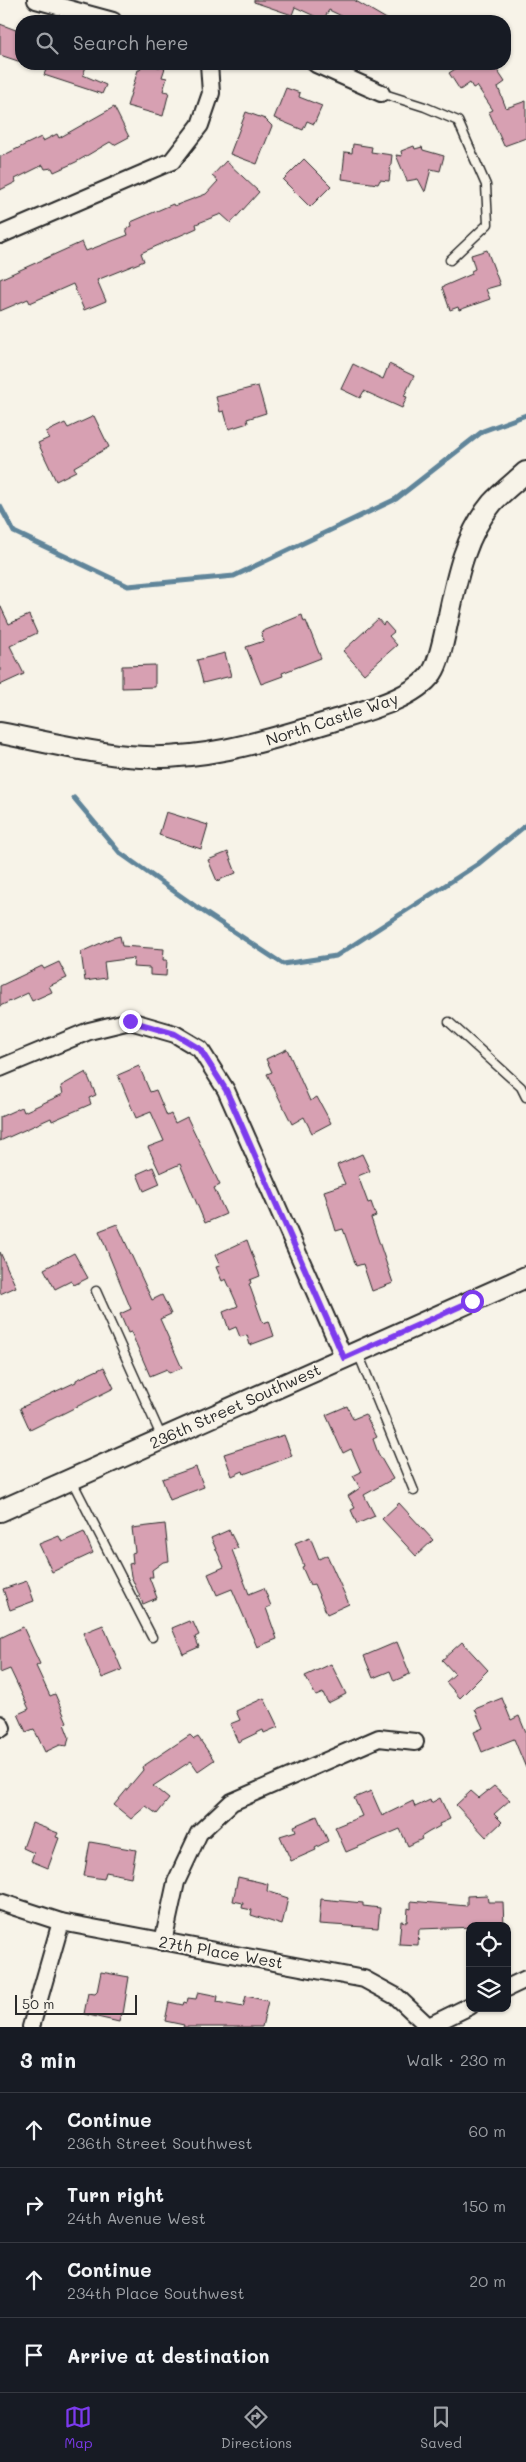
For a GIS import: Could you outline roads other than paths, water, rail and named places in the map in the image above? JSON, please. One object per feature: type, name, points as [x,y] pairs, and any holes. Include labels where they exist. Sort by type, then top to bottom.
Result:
[{"type":"street","points":[[36,0],[91,15]]},
{"type":"street","points":[[0,235],[172,161],[200,125],[211,93],[209,70]]},
{"type":"street","points":[[329,70],[381,93]]},
{"type":"street","name":"North Castle Way","points":[[0,733],[127,756],[170,756],[254,744],[373,709],[407,694],[432,673],[442,645],[456,583],[470,537],[492,503],[526,472]]},
{"type":"street","points":[[0,1068],[89,1031],[130,1021],[175,1034],[200,1049],[226,1090],[351,1354]]},
{"type":"street","name":"236th Street Southwest","points":[[0,1511],[526,1277]]},
{"type":"street","points":[[163,1942],[176,1882],[199,1833],[232,1802],[379,1738],[415,1742]]},
{"type":"street","name":"27th Place West","points":[[0,1902],[61,1922],[364,1979],[397,1997],[429,2026]]},
{"type":"street","points":[[31,2027],[61,1922]]},
{"type":"street","points":[[511,1986],[526,1979]]},
{"type":"street","points":[[429,2026],[466,2008]]},
{"type":"lane","points":[[381,93],[425,107],[458,122],[486,185],[488,224],[450,260]]},
{"type":"lane","points":[[449,1022],[521,1087],[526,1097]]},
{"type":"lane","points":[[96,1291],[162,1438]]},
{"type":"lane","points":[[351,1354],[414,1491]]},
{"type":"lane","points":[[71,1479],[152,1637]]},
{"type":"waterway","points":[[0,506],[14,532],[128,586],[234,576],[396,499],[483,431],[526,415]]},
{"type":"waterway","points":[[74,798],[120,853],[195,906],[283,964],[336,956],[478,864],[526,825]]}]
